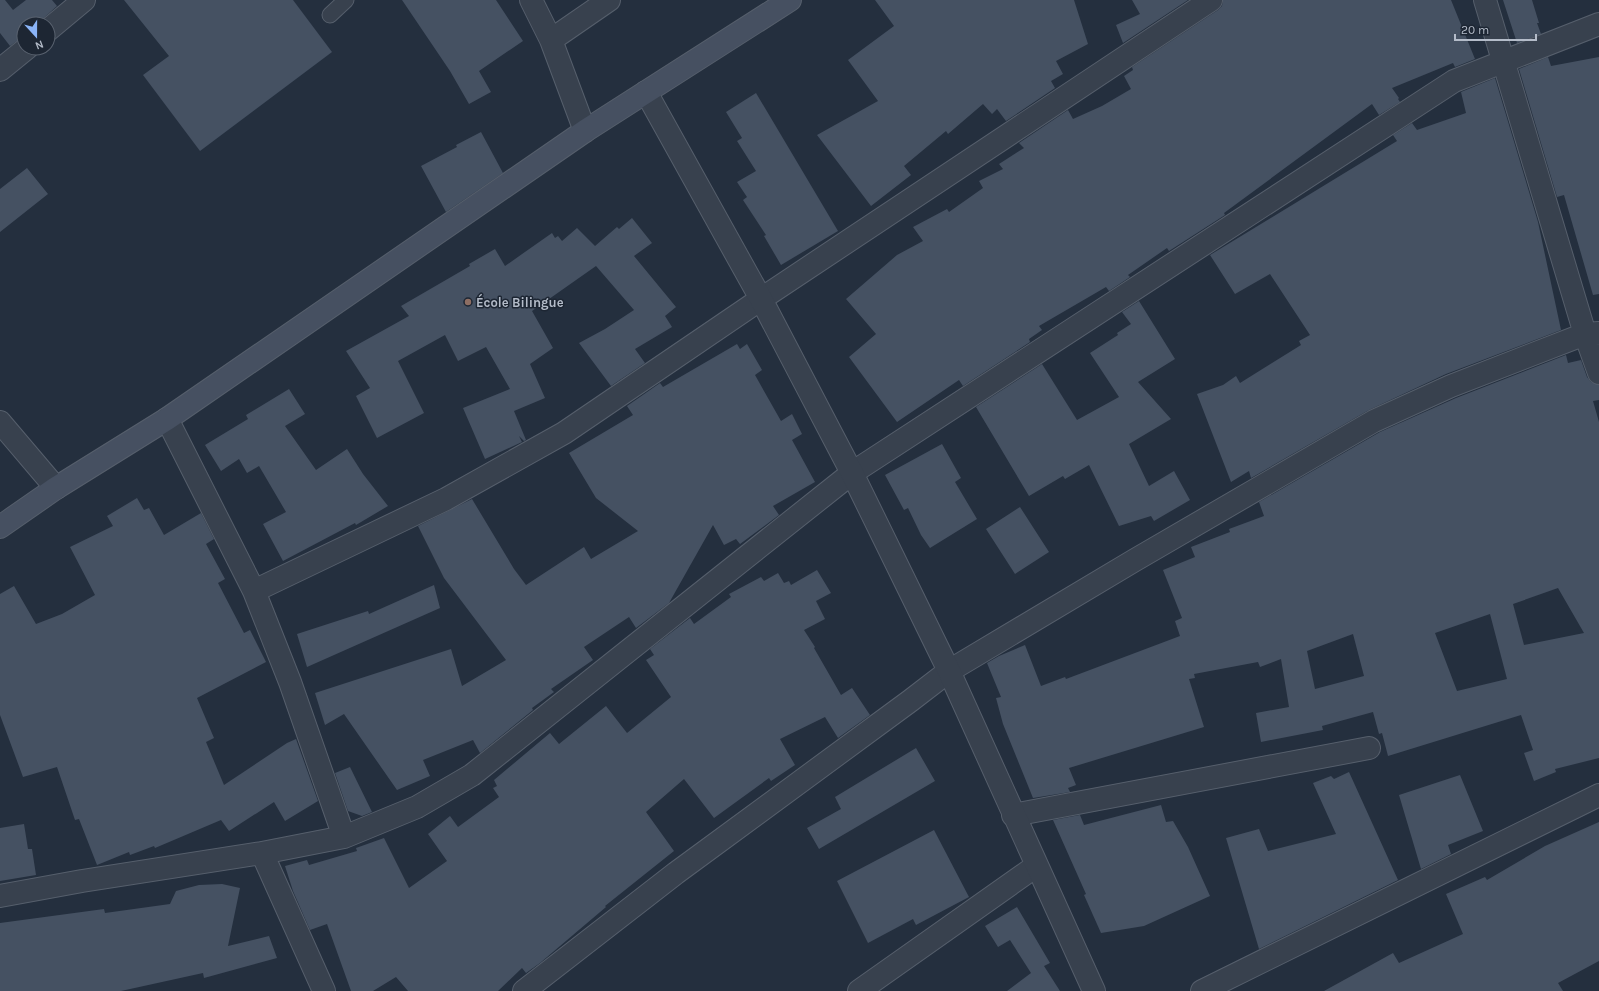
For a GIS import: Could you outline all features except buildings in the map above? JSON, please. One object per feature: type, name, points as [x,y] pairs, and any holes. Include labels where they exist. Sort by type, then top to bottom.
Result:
[{"type":"main road","points":[[0,527],[56,488],[167,419],[585,131],[790,0]]},
{"type":"street","points":[[56,23],[84,0]]},
{"type":"street","points":[[531,0],[551,40],[585,131]]},
{"type":"street","points":[[551,40],[609,0]]},
{"type":"street","points":[[254,591],[446,499],[564,433],[761,299],[1211,0]]},
{"type":"street","points":[[1485,0],[1503,62],[1592,334],[1599,373]]},
{"type":"street","points":[[0,896],[82,881],[262,853],[344,837],[417,807],[472,776],[852,474],[1454,81],[1599,24]]},
{"type":"street","points":[[0,70],[17,56]]},
{"type":"street","points":[[646,92],[761,299],[852,474],[949,671],[1036,866],[1094,991]]},
{"type":"street","points":[[524,991],[676,873],[910,702],[949,671],[1135,560],[1374,421],[1451,386],[1592,334]]},
{"type":"street","points":[[167,419],[254,591],[290,682],[344,837]]},
{"type":"street","points":[[0,422],[56,488]]},
{"type":"street","points":[[1013,815],[1369,748]]},
{"type":"street","points":[[1202,991],[1599,795]]},
{"type":"street","points":[[262,853],[324,991]]},
{"type":"street","points":[[859,991],[1036,866]]},
{"type":"lane","points":[[330,15],[346,0]]},
{"type":"place","name":"École Bilingue","points":[[468,302]]}]
